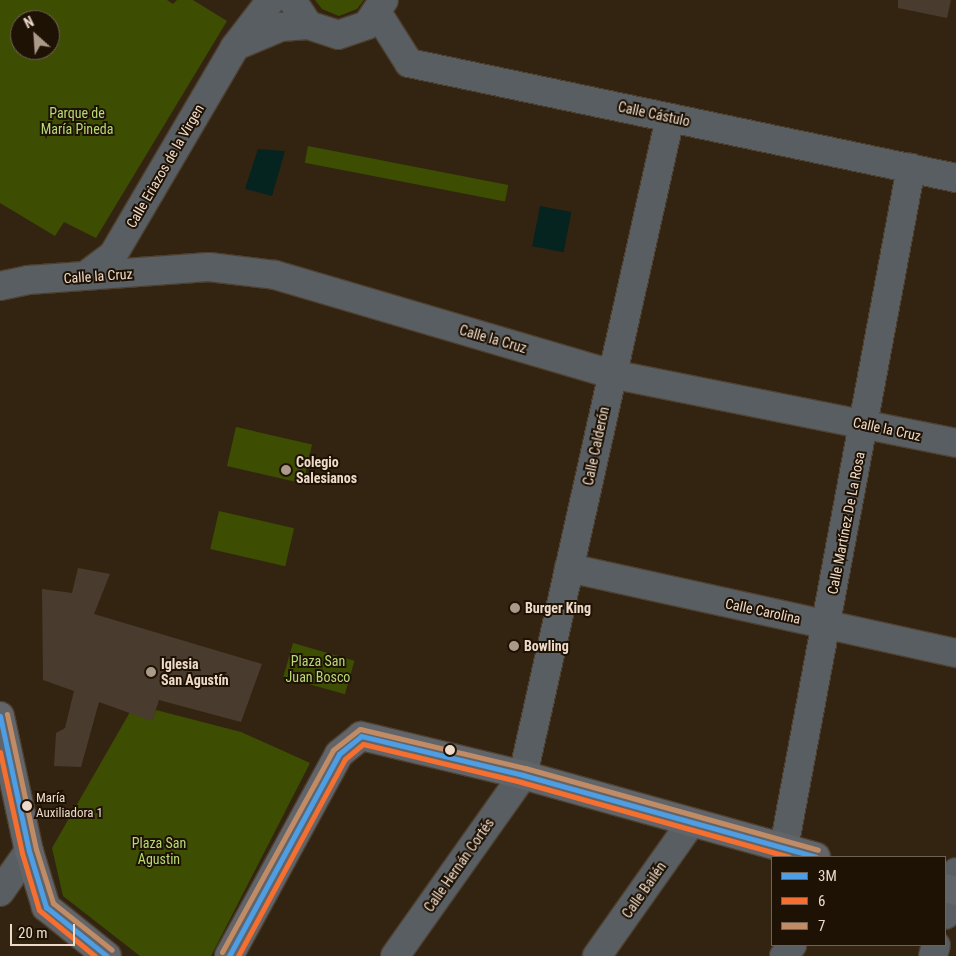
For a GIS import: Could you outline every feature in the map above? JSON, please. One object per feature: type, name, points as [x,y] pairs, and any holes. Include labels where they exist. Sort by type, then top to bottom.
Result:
[{"type":"main road","points":[[0,716],[29,851],[46,907],[107,956]]},
{"type":"main road","points":[[229,956],[339,754],[361,736],[523,775],[690,824],[813,856]]},
{"type":"street","name":"Calle Eriazos de la Virgen","points":[[86,276],[113,255],[235,47],[271,0]]},
{"type":"street","points":[[292,0],[308,25],[322,33],[353,33],[381,7]]},
{"type":"street","name":"Calle Cástulo","points":[[381,7],[409,62],[956,178]]},
{"type":"street","points":[[235,47],[281,27],[308,25]]},
{"type":"street","name":"Calle Calderón","points":[[523,775],[611,374],[670,118]]},
{"type":"street","name":"Calle Martínez De La Rosa","points":[[784,847],[865,424],[911,168]]},
{"type":"street","name":"Calle la Cruz","points":[[0,286],[28,280],[209,267],[275,275],[611,374],[956,443]]},
{"type":"street","name":"Calle la Cruz","points":[[0,275],[28,280]]},
{"type":"street","name":"Calle Carolina","points":[[569,568],[956,653]]},
{"type":"street","name":"Calle Hernán Cortés","points":[[395,956],[523,775]]},
{"type":"street","name":"Calle Bailén","points":[[597,956],[690,824]]},
{"type":"street","points":[[0,892],[29,851]]},
{"type":"green space","name":"Parque de María Pineda","points":[[0,0],[167,0],[173,4],[177,0],[193,0],[227,21],[96,238],[64,222],[55,236],[0,203]]},
{"type":"green space","points":[[315,0],[364,0],[357,9],[339,16],[322,9]]},
{"type":"green space","points":[[308,146],[508,185],[505,202],[305,163]]},
{"type":"green space","points":[[236,427],[312,445],[303,484],[227,466]]},
{"type":"green space","points":[[219,511],[294,528],[285,566],[210,549]]},
{"type":"green space","name":"Plaza San Juan Bosco","points":[[293,643],[355,661],[345,694],[283,677]]},
{"type":"green space","name":"Plaza San Agustin","points":[[156,710],[241,732],[310,763],[211,956],[140,956],[63,896],[52,848],[130,712],[152,720]]},
{"type":"water","points":[[258,149],[285,151],[272,196],[245,189]]},
{"type":"water","points":[[540,206],[571,212],[564,252],[532,246]]},
{"type":"building","points":[[898,0],[951,0],[947,18],[898,8]]},
{"type":"building","name":"Iglesia San Agustín","points":[[78,568],[110,574],[94,614],[262,664],[241,722],[159,700],[152,721],[99,702],[81,767],[54,766],[56,733],[65,728],[74,691],[43,680],[42,589],[72,593]]},
{"type":"transit line","name":"7","points":[[7,714],[36,849],[53,903],[112,950]]},
{"type":"transit line","name":"3M","points":[[0,716],[29,851],[46,907],[107,956]]},
{"type":"transit line","name":"7","points":[[222,952],[333,750],[360,729],[525,768],[818,850]]},
{"type":"transit line","name":"3M","points":[[361,736],[523,775],[812,856]]},
{"type":"transit line","name":"3M","points":[[229,956],[339,754],[361,736]]},
{"type":"transit line","name":"6","points":[[238,956],[345,759],[363,744],[521,782],[785,856]]},
{"type":"transit line","name":"6","points":[[0,752],[22,853],[39,910],[95,956]]},
{"type":"place","name":"Colegio Salesianos","points":[[286,470]]},
{"type":"place","name":"Burger King","points":[[515,608]]},
{"type":"place","name":"Bowling","points":[[514,646]]},
{"type":"place","name":"Iglesia San Agustín","points":[[151,672]]},
{"type":"place","name":"María Auxiliadora 1","points":[[27,806]]}]
